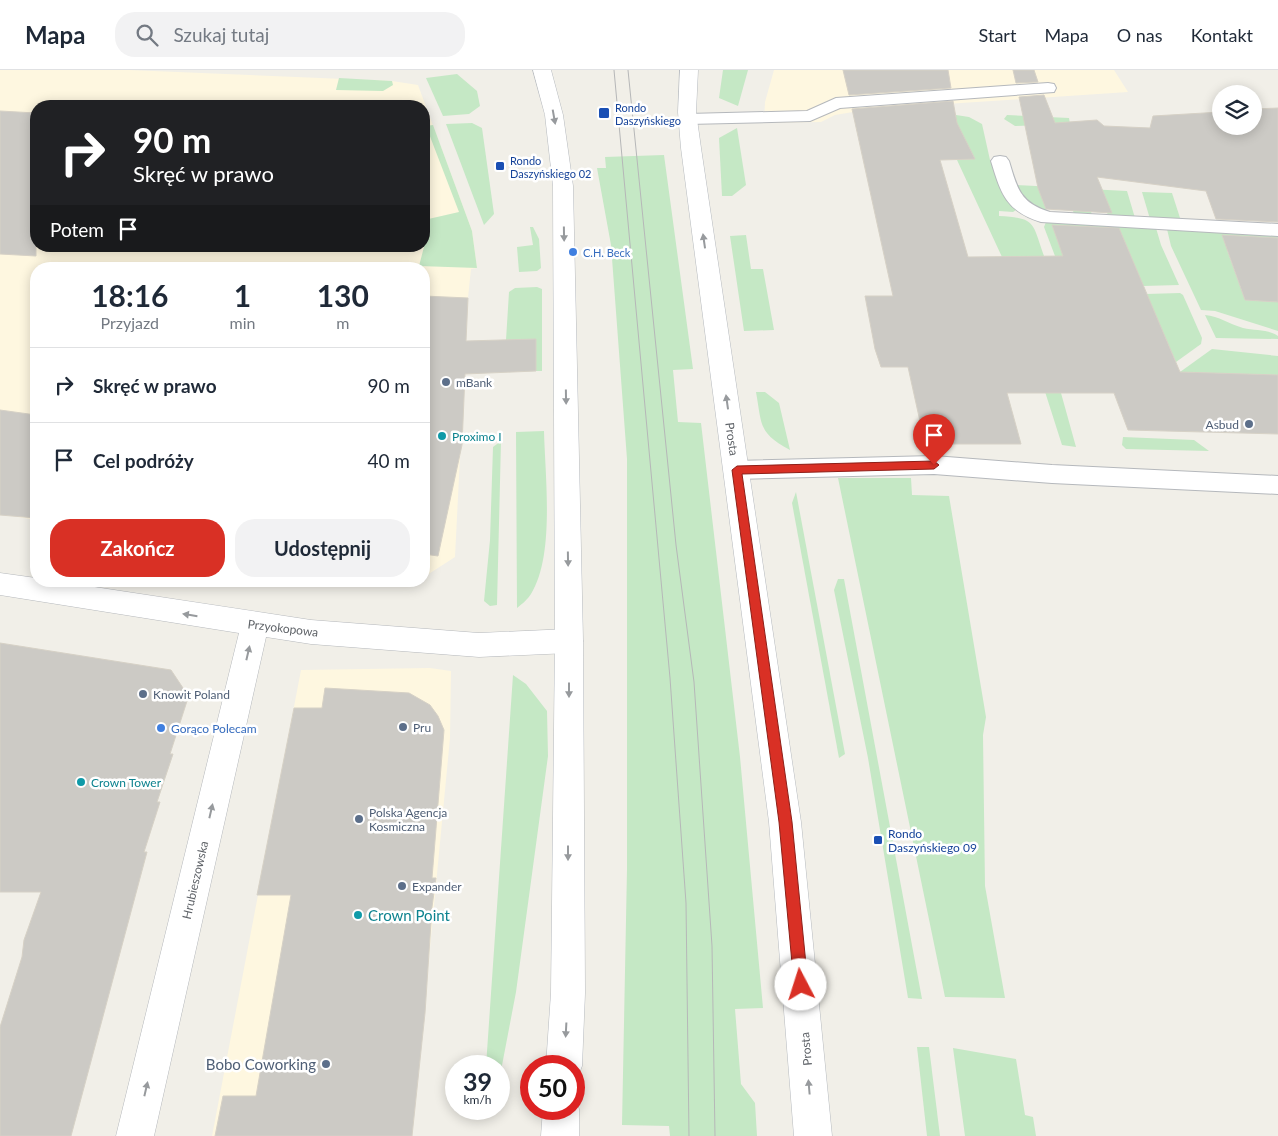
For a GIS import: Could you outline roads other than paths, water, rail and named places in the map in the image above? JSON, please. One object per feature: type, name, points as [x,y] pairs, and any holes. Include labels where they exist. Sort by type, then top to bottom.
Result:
[{"type":"main road","points":[[542,70],[554,115],[563,186],[569,641],[568,993],[565,1055]]},
{"type":"main road","name":"Prosta","points":[[690,70],[688,119],[785,822],[813,1136]]},
{"type":"main road","name":"Przyokopowa","points":[[0,584],[255,625],[311,632],[479,645],[569,641]]},
{"type":"main road","name":"Hrubieszowska","points":[[134,1136],[255,625]]},
{"type":"main road","points":[[560,1136],[561,1120]]},
{"type":"lane","points":[[688,119],[810,116],[836,103],[1048,88]]},
{"type":"lane","points":[[1000,161],[1010,196],[1020,206],[1048,218],[1278,230]]},
{"type":"lane","points":[[737,470],[934,465],[1052,474],[1278,484]]},
{"type":"tram line","points":[[614,70],[670,678],[686,903],[689,1136]]},
{"type":"tram line","points":[[628,70],[676,545],[694,682],[712,946],[715,1136]]},
{"type":"place","name":"Rondo Daszyńskiego","points":[[604,113]]},
{"type":"place","name":"Rondo Daszyńskiego 02","points":[[500,166]]},
{"type":"place","name":"C.H. Beck","points":[[573,252]]},
{"type":"place","name":"mBank","points":[[446,382]]},
{"type":"place","name":"Asbud","points":[[1249,424]]},
{"type":"place","name":"Proximo I","points":[[442,436]]},
{"type":"place","name":"Knowit Poland","points":[[143,694]]},
{"type":"place","name":"Pru","points":[[403,727]]},
{"type":"place","name":"Gorąco Polecam","points":[[161,728]]},
{"type":"place","name":"Crown Tower","points":[[81,782]]},
{"type":"place","name":"Polska Agencja Kosmiczna","points":[[359,819]]},
{"type":"place","name":"Rondo Daszyńskiego 09","points":[[878,840]]},
{"type":"place","name":"Expander","points":[[402,886]]},
{"type":"place","name":"Crown Point","points":[[358,915]]},
{"type":"place","name":"Bobo Coworking","points":[[326,1064]]}]
